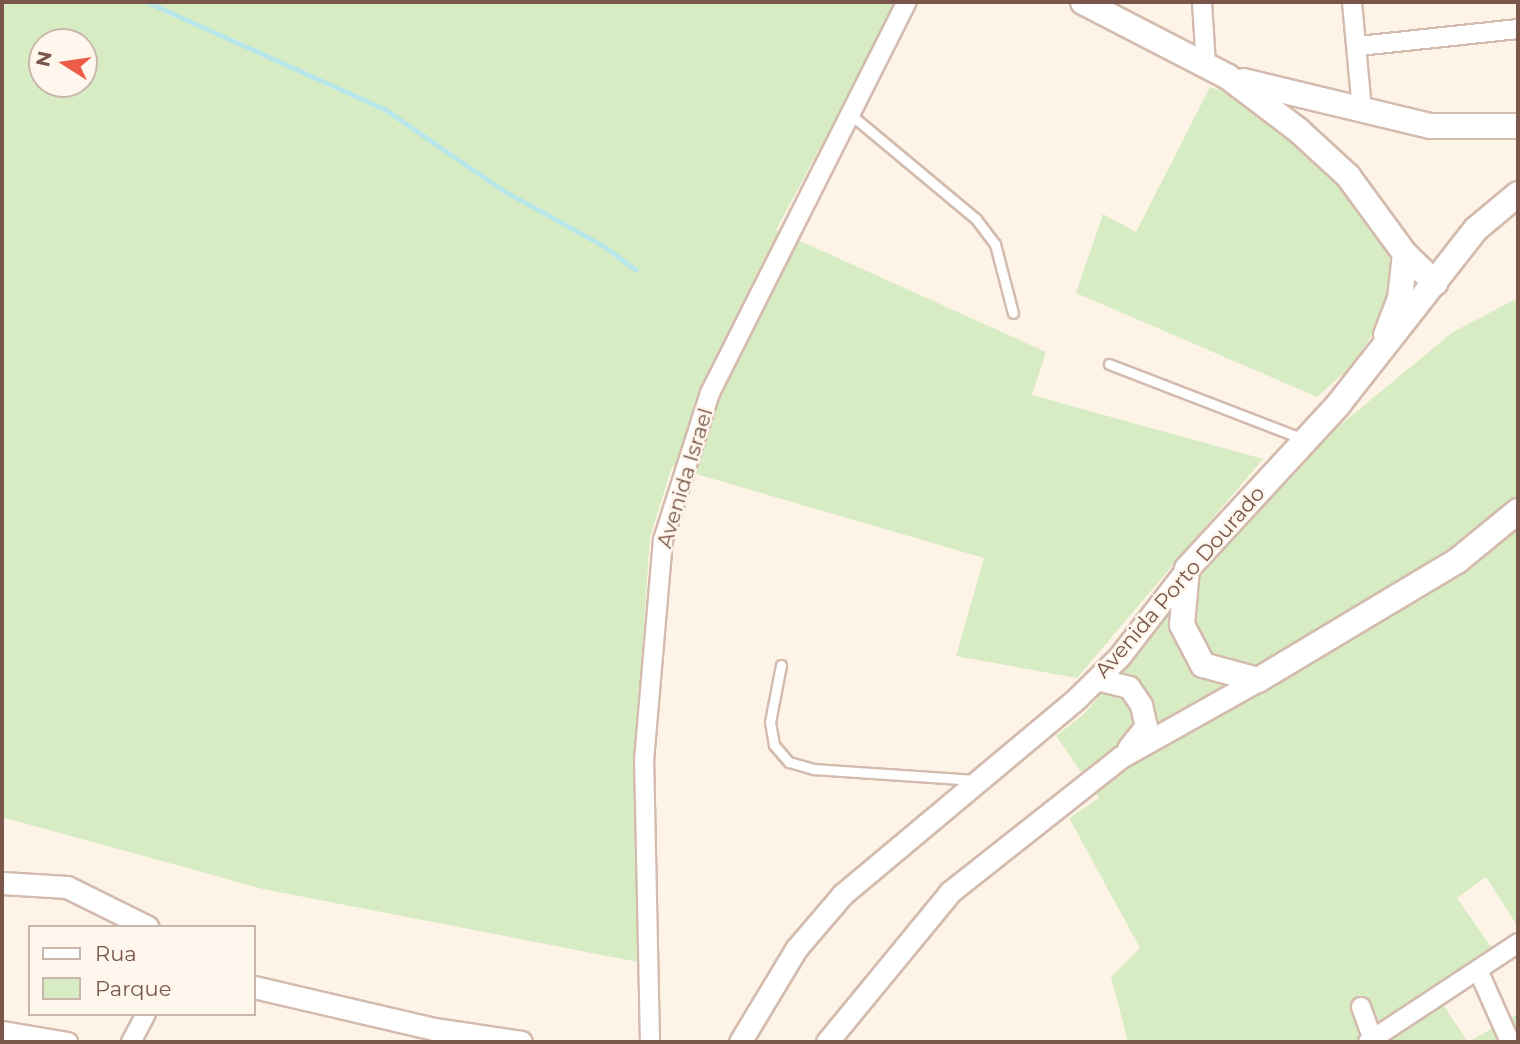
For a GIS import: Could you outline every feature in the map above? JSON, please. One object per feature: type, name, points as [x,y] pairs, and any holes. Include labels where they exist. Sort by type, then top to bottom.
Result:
[{"type":"main road","points":[[1083,2],[1228,77],[1298,130],[1348,176],[1405,254],[1435,283]]},
{"type":"main road","points":[[1228,77],[1431,126],[1518,126]]},
{"type":"main road","name":"Avenida Porto Dourado","points":[[1187,569],[1339,404],[1476,229],[1518,194]]},
{"type":"main road","points":[[1339,404],[1388,333],[1401,298],[1405,254]]},
{"type":"main road","points":[[1187,569],[1182,625],[1203,665],[1258,680],[1457,561],[1518,511]]},
{"type":"street","name":"Avenida Israel","points":[[650,1042],[644,761],[663,540],[710,393],[907,2]]},
{"type":"street","points":[[1202,2],[1206,65]]},
{"type":"street","points":[[1352,2],[1359,46],[1362,110]]},
{"type":"street","points":[[1359,46],[1518,29]]},
{"type":"street","name":"Avenida Porto Dourado","points":[[740,1042],[796,949],[843,894],[1097,679],[1187,569]]},
{"type":"street","points":[[1097,679],[1129,687],[1141,705],[1146,726],[1121,757]]},
{"type":"street","points":[[827,1042],[950,892],[1121,757],[1258,680]]},
{"type":"street","points":[[2,883],[67,887],[144,925]]},
{"type":"street","points":[[1361,1007],[1371,1041],[1518,943]]},
{"type":"street","points":[[1478,970],[1510,1042]]},
{"type":"street","points":[[256,988],[434,1036],[521,1042]]},
{"type":"street","points":[[131,1042],[145,1016]]},
{"type":"street","points":[[2,1031],[68,1042]]},
{"type":"lane","points":[[850,114],[976,219],[995,244],[1013,313]]},
{"type":"lane","points":[[1109,364],[1305,440]]},
{"type":"lane","points":[[781,665],[770,722],[774,746],[789,762],[814,769],[977,780]]},
{"type":"green space","points":[[2,2],[898,2],[776,230],[1046,352],[1032,395],[1263,459],[1077,678],[956,656],[984,558],[672,467],[650,537],[644,626],[640,730],[648,964],[263,889],[2,817]]},
{"type":"green space","points":[[1210,87],[1238,96],[1300,149],[1355,201],[1393,259],[1386,312],[1353,365],[1317,397],[1076,293],[1103,214],[1136,232]]},
{"type":"green space","points":[[1518,298],[1518,927],[1486,877],[1457,898],[1494,951],[1438,997],[1468,1042],[1128,1042],[1111,977],[1140,948],[1069,818],[1099,798],[1056,736],[1084,714],[1300,458],[1453,332]]},
{"type":"green space","points":[[1518,1014],[1518,1042],[1468,1042]]},
{"type":"waterway","points":[[147,2],[386,110],[504,191],[602,245],[636,270]]}]
